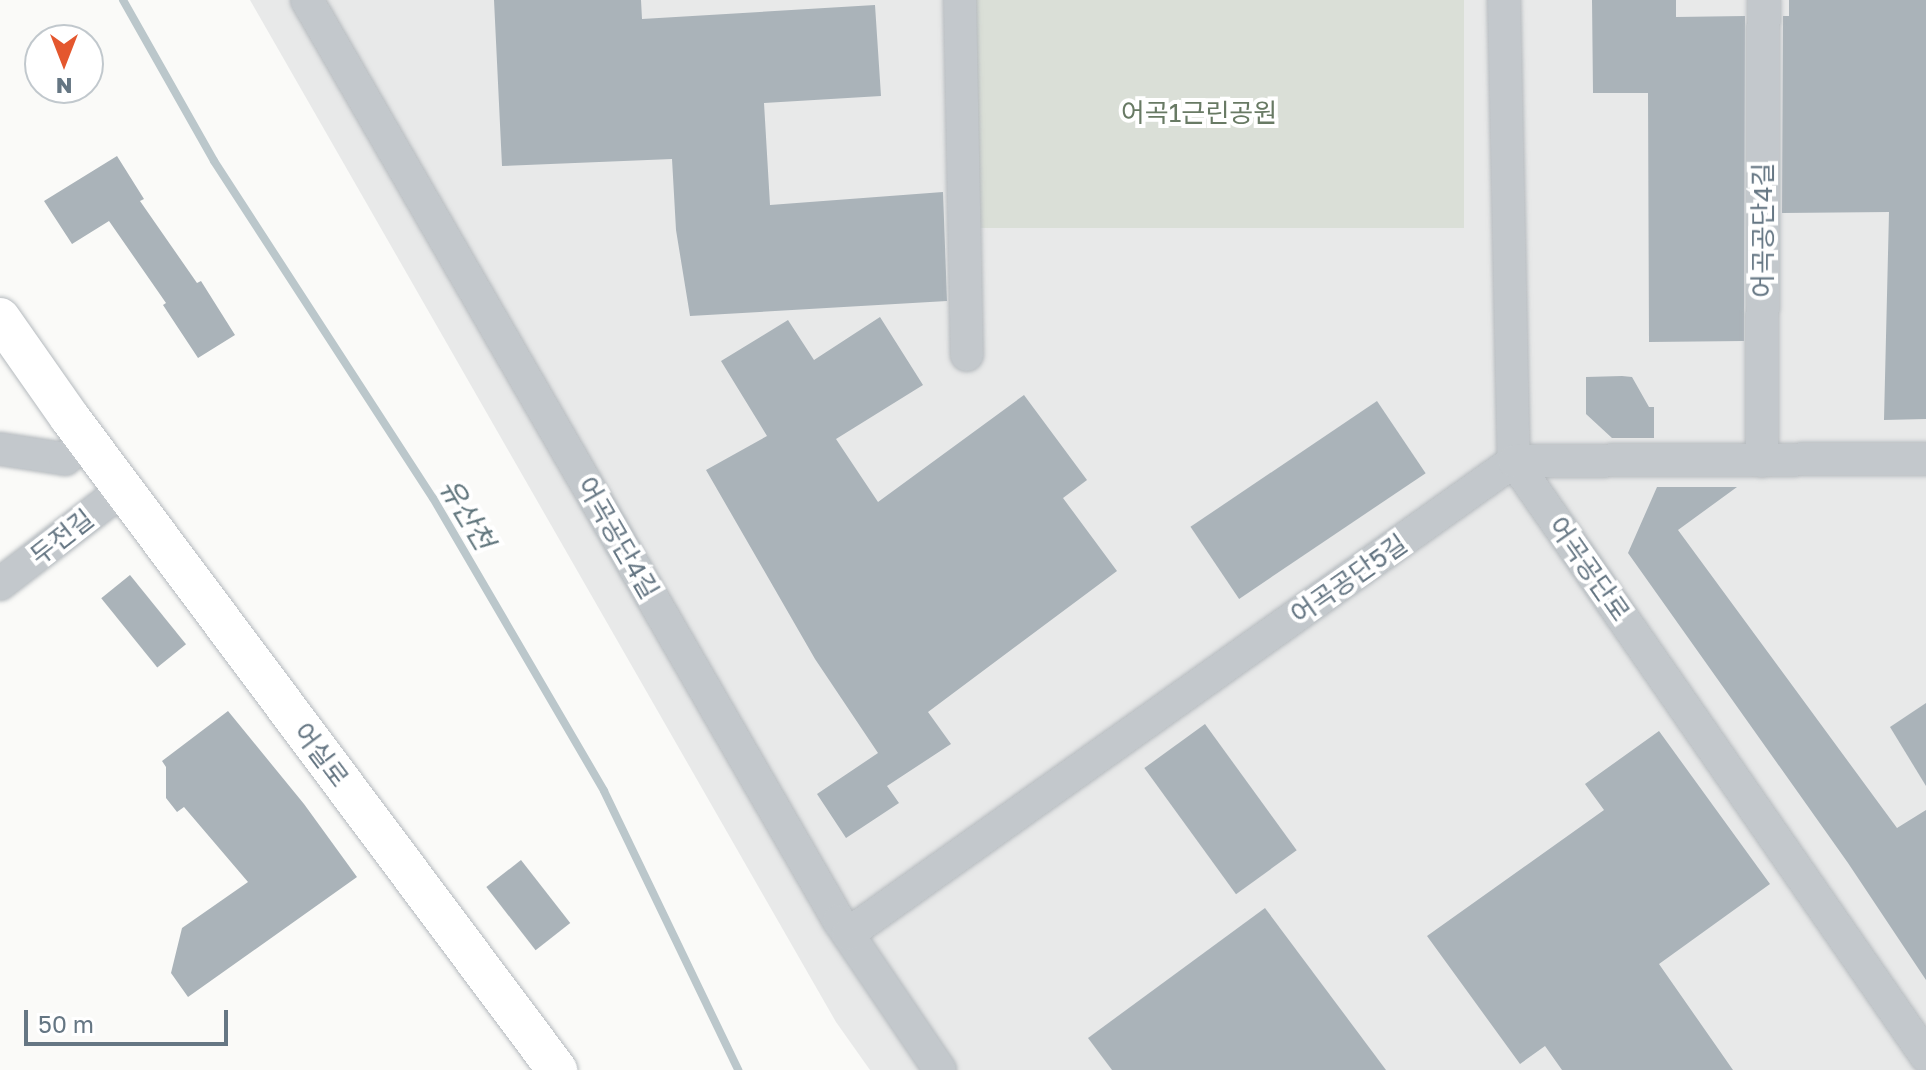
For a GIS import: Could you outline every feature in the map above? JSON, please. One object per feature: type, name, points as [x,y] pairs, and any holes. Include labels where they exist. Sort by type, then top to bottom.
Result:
[{"type":"main road","name":"어실로","points":[[0,318],[86,440],[557,1070]]},
{"type":"street","name":"어곡공단4길","points":[[307,0],[848,934],[940,1070]]},
{"type":"street","points":[[960,0],[967,355]]},
{"type":"street","points":[[1504,0],[1514,461],[1926,459]]},
{"type":"street","name":"어곡공단4길","points":[[1762,461],[1764,0]]},
{"type":"street","points":[[3,441],[65,459],[86,440]]},
{"type":"street","name":"어곡공단5길","points":[[848,934],[1514,461]]},
{"type":"street","name":"어곡공단로","points":[[1514,461],[1926,1056]]},
{"type":"street","name":"두전길","points":[[0,584],[124,489]]},
{"type":"shaded area","points":[[250,0],[1926,0],[1926,1070],[870,1070],[836,1022]]},
{"type":"green space","name":"어곡1근린공원","points":[[974,0],[1464,0],[1464,228],[974,228]]},
{"type":"building","points":[[494,0],[641,0],[642,19],[875,5],[881,96],[764,103],[770,205],[943,192],[947,301],[690,316],[676,230],[672,159],[502,166]]},
{"type":"building","points":[[1592,0],[1676,0],[1676,17],[1745,16],[1744,341],[1649,342],[1648,93],[1593,93]]},
{"type":"building","points":[[1789,0],[1926,0],[1926,419],[1884,420],[1889,212],[1782,213],[1783,16],[1789,16]]},
{"type":"building","points":[[117,156],[144,199],[140,201],[197,283],[201,281],[235,335],[198,358],[163,305],[166,303],[109,221],[72,244],[44,201]]},
{"type":"building","points":[[880,317],[923,385],[836,439],[878,502],[1024,395],[1087,480],[1063,498],[1117,571],[928,712],[951,744],[887,786],[899,803],[846,838],[817,794],[878,753],[815,659],[706,470],[767,436],[721,361],[788,320],[814,360]]},
{"type":"building","points":[[1586,377],[1632,377],[1649,407],[1654,407],[1654,438],[1612,438],[1586,414]]},
{"type":"building","points":[[1377,401],[1426,473],[1239,599],[1190,527]]},
{"type":"building","points":[[1657,487],[1737,487],[1678,530],[1897,828],[1926,810],[1926,980],[1848,863],[1628,553]]},
{"type":"building","points":[[130,575],[186,644],[157,667],[101,598]]},
{"type":"building","points":[[1926,703],[1926,786],[1890,727]]},
{"type":"building","points":[[228,711],[304,804],[357,877],[188,997],[171,973],[182,928],[248,882],[184,807],[177,812],[166,798],[166,767],[162,761]]},
{"type":"building","points":[[1205,724],[1297,850],[1236,894],[1144,768]]},
{"type":"building","points":[[1659,731],[1770,884],[1659,964],[1733,1070],[1562,1070],[1545,1046],[1520,1064],[1427,936],[1604,810],[1585,784]]},
{"type":"building","points":[[521,860],[570,923],[536,950],[486,887]]},
{"type":"building","points":[[1265,908],[1386,1070],[1112,1070],[1088,1038]]},
{"type":"waterway","name":"유산천","points":[[123,0],[214,161],[433,498],[604,791],[738,1070]]}]
